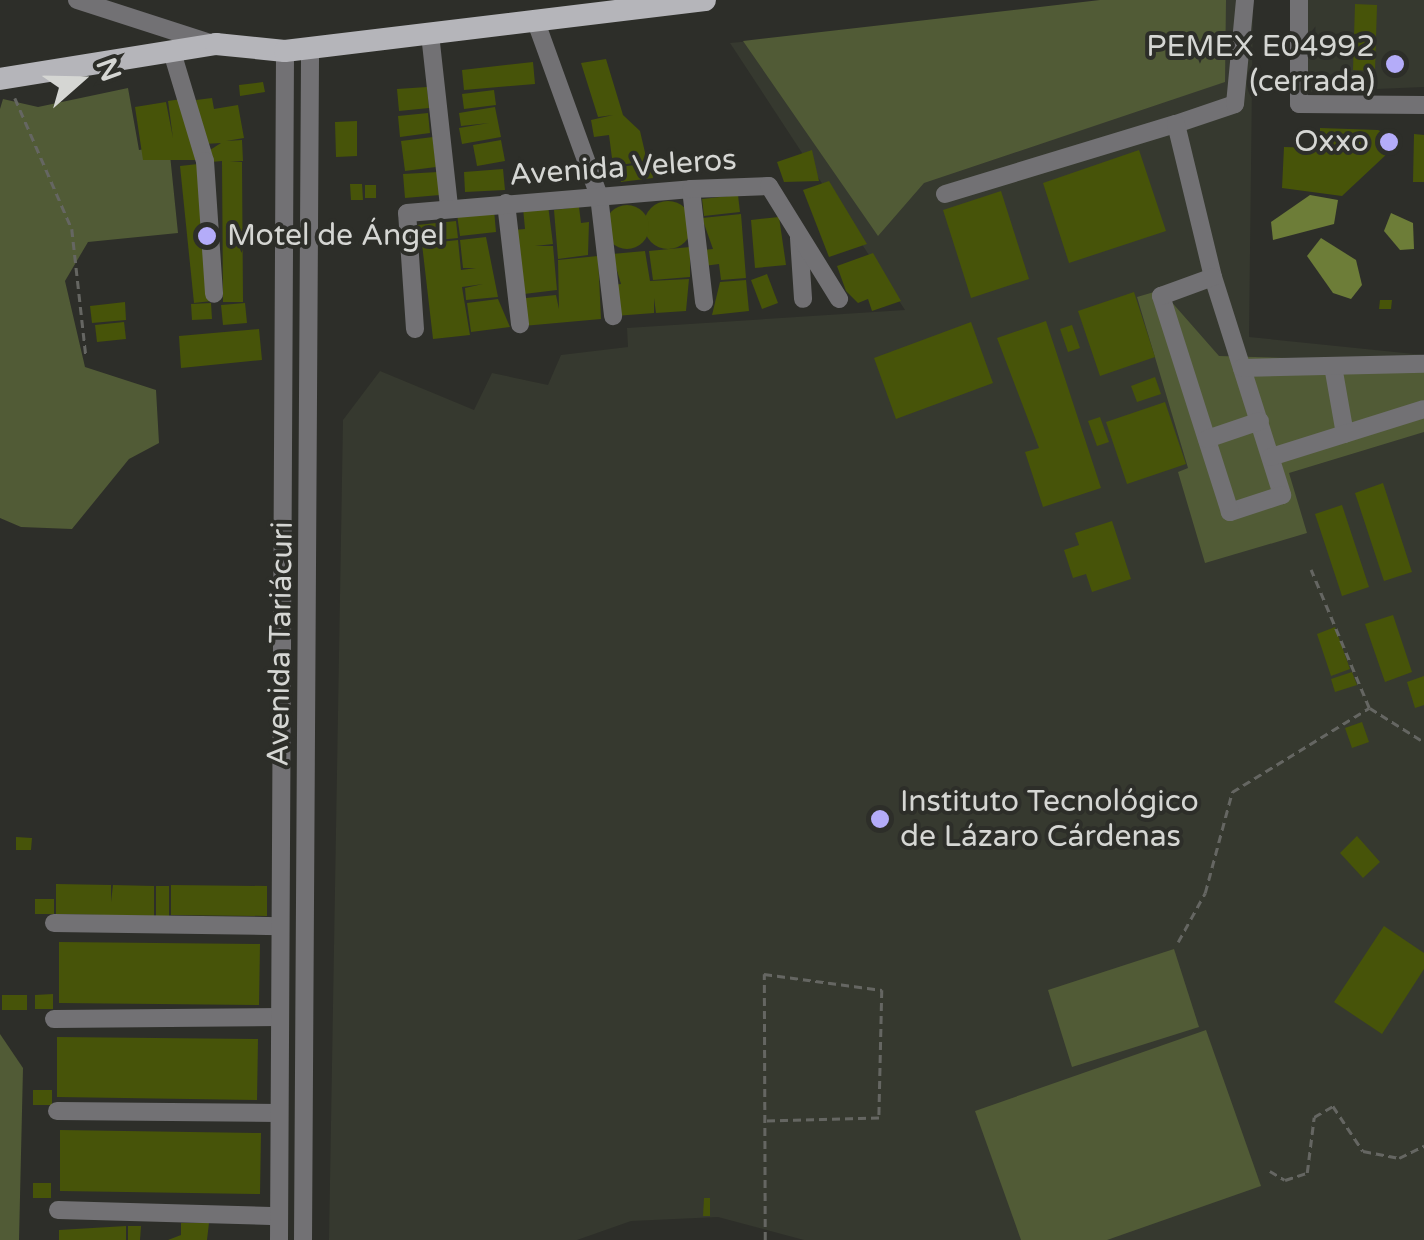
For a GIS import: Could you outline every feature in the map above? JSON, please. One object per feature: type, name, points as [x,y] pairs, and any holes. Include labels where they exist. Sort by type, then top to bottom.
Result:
[{"type":"main road","points":[[3,78],[216,44],[285,51],[705,0]]},
{"type":"street","points":[[77,0],[216,44]]},
{"type":"street","points":[[945,194],[1234,104],[1244,0]]},
{"type":"street","points":[[1298,0],[1299,104],[1424,104]]},
{"type":"street","points":[[536,22],[600,196],[613,316]]},
{"type":"street","points":[[430,34],[450,207]]},
{"type":"street","name":"Avenida Tariácuri","points":[[303,1240],[310,48]]},
{"type":"street","name":"Avenida Tariácuri","points":[[279,1240],[280,382],[285,51]]},
{"type":"street","points":[[172,52],[205,161],[214,294]]},
{"type":"street","points":[[1176,124],[1213,277],[1282,494],[1230,512],[1162,296],[1213,277]]},
{"type":"street","name":"Avenida Veleros","points":[[416,329],[407,214],[450,207],[691,189],[769,186],[840,299]]},
{"type":"street","points":[[691,189],[704,302]]},
{"type":"street","points":[[506,204],[520,324]]},
{"type":"street","points":[[799,232],[803,299]]},
{"type":"street","points":[[1242,368],[1424,364]]},
{"type":"street","points":[[1333,366],[1345,434]]},
{"type":"street","points":[[280,382],[311,382]]},
{"type":"street","points":[[1272,457],[1424,409]]},
{"type":"street","points":[[1207,439],[1260,421]]},
{"type":"street","points":[[54,923],[280,926]]},
{"type":"street","points":[[54,1019],[278,1017]]},
{"type":"street","points":[[56,1111],[278,1113]]},
{"type":"street","points":[[58,1210],[279,1216]]},
{"type":"path","points":[[3,78],[72,229],[86,356]]},
{"type":"path","points":[[1311,570],[1369,708],[1424,742]]},
{"type":"path","points":[[1178,942],[1204,892],[1232,792],[1369,708]]},
{"type":"path","points":[[765,1240],[764,974],[882,990],[879,1118],[766,1121]]},
{"type":"path","points":[[1270,1172],[1285,1180],[1307,1173],[1314,1117],[1333,1106],[1363,1151],[1399,1158],[1424,1146]]},
{"type":"shaded area","points":[[1100,0],[1226,0],[1225,82],[924,183],[878,236],[743,41]]},
{"type":"shaded area","name":"Instituto Tecnológico de Lázaro Cárdenas","points":[[1185,0],[1253,0],[1249,337],[1424,355],[1424,1240],[804,1240],[718,1217],[631,1221],[577,1240],[329,1240],[343,420],[380,371],[474,410],[492,373],[548,385],[561,355],[628,347],[627,328],[905,310],[730,43]]},
{"type":"shaded area","points":[[1303,0],[1424,0],[1424,87],[1305,92]]},
{"type":"shaded area","points":[[128,88],[139,150],[169,145],[178,233],[88,242],[65,281],[85,367],[156,390],[159,443],[129,459],[72,529],[21,527],[0,518],[0,109],[3,99],[38,107]]},
{"type":"shaded area","points":[[1310,195],[1338,200],[1334,224],[1273,240],[1271,222]]},
{"type":"shaded area","points":[[1391,213],[1413,223],[1414,249],[1400,250],[1384,231]]},
{"type":"shaded area","points":[[1321,238],[1356,260],[1362,285],[1351,299],[1333,293],[1307,256]]},
{"type":"shaded area","points":[[1161,290],[1219,356],[1424,362],[1424,432],[1289,473],[1307,533],[1205,563],[1178,472],[1188,468],[1137,297]]},
{"type":"shaded area","points":[[1174,949],[1199,1027],[1072,1067],[1048,990]]},
{"type":"shaded area","points":[[1206,1030],[1261,1186],[1107,1240],[1021,1240],[975,1111]]},
{"type":"shaded area","points":[[0,1034],[23,1068],[19,1240],[0,1240]]},
{"type":"building","points":[[1355,4],[1377,5],[1375,71],[1353,70]]},
{"type":"building","points":[[606,59],[623,115],[640,131],[647,161],[613,166],[609,135],[594,137],[591,120],[613,115],[598,117],[581,63]]},
{"type":"building","points":[[533,62],[535,84],[464,90],[462,70]]},
{"type":"building","points":[[263,82],[265,92],[240,96],[239,85]]},
{"type":"building","points":[[427,87],[429,108],[399,111],[397,89]]},
{"type":"building","points":[[494,90],[496,105],[464,109],[462,94]]},
{"type":"building","points":[[188,98],[197,160],[143,160],[135,107],[166,102],[173,138],[168,101]]},
{"type":"building","points":[[212,98],[214,109],[238,105],[244,138],[226,141],[242,140],[243,161],[230,161],[242,162],[243,302],[223,302],[222,161],[211,162],[210,150],[221,143],[204,144],[196,100]]},
{"type":"building","points":[[495,107],[501,137],[462,144],[459,128],[489,123],[461,126],[459,113]]},
{"type":"building","points":[[428,113],[430,133],[400,137],[398,116]]},
{"type":"building","points":[[357,121],[357,156],[336,157],[335,122]]},
{"type":"building","points":[[1320,128],[1378,130],[1389,135],[1389,152],[1342,196],[1282,188],[1284,147],[1320,148]]},
{"type":"building","points":[[1414,134],[1424,135],[1424,182],[1413,182]]},
{"type":"building","points":[[433,137],[436,167],[405,171],[401,141]]},
{"type":"building","points":[[501,140],[505,161],[477,166],[473,145]]},
{"type":"building","points":[[812,150],[819,181],[784,182],[777,162]]},
{"type":"building","points":[[1139,150],[1166,231],[1069,263],[1043,183]]},
{"type":"building","points":[[651,163],[653,178],[621,182],[619,167]]},
{"type":"building","points":[[198,164],[212,301],[194,303],[180,166]]},
{"type":"building","points":[[503,169],[505,190],[465,192],[464,172]]},
{"type":"building","points":[[438,172],[440,195],[405,198],[403,174]]},
{"type":"building","points":[[829,181],[867,244],[829,257],[803,190]]},
{"type":"building","points":[[350,184],[362,184],[363,200],[351,200]]},
{"type":"building","points":[[365,185],[376,185],[376,198],[365,198]]},
{"type":"building","points":[[1001,191],[1029,279],[971,298],[943,210]]},
{"type":"building","points":[[738,195],[740,212],[704,216],[702,199]]},
{"type":"building","points":[[668,201],[685,208],[692,225],[685,242],[668,249],[651,242],[644,225],[651,208]]},
{"type":"building","points":[[548,205],[553,244],[535,246],[553,246],[557,290],[524,294],[514,230],[525,229],[523,208]]},
{"type":"building","points":[[627,205],[643,211],[649,227],[643,243],[627,249],[611,243],[605,227],[611,211]]},
{"type":"building","points":[[579,207],[581,223],[589,222],[588,255],[558,259],[554,210]]},
{"type":"building","points":[[494,210],[496,232],[460,236],[457,214]]},
{"type":"building","points":[[741,214],[746,278],[721,280],[719,264],[704,266],[703,250],[713,249],[702,218]]},
{"type":"building","points":[[779,217],[786,265],[755,268],[751,220]]},
{"type":"building","points":[[456,221],[458,238],[419,242],[417,225]]},
{"type":"building","points":[[486,237],[498,297],[466,300],[465,288],[483,284],[462,287],[470,335],[433,339],[422,244],[458,240],[461,270],[476,268],[463,268],[460,240]]},
{"type":"building","points":[[690,247],[690,277],[653,280],[649,251]]},
{"type":"building","points":[[645,251],[650,281],[689,279],[686,311],[656,313],[654,298],[654,313],[615,316],[612,285],[621,284],[612,254]]},
{"type":"building","points":[[873,253],[901,301],[872,311],[868,299],[858,303],[846,291],[837,266]]},
{"type":"building","points":[[598,256],[601,319],[523,326],[526,298],[556,295],[559,309],[558,260]]},
{"type":"building","points":[[767,274],[778,303],[762,309],[751,280]]},
{"type":"building","points":[[746,280],[749,311],[712,315],[720,282]]},
{"type":"building","points":[[1134,292],[1155,357],[1100,376],[1078,311]]},
{"type":"building","points":[[498,299],[510,327],[471,332],[467,303]]},
{"type":"building","points":[[1380,300],[1392,300],[1391,309],[1379,309]]},
{"type":"building","points":[[125,302],[126,320],[92,323],[90,306]]},
{"type":"building","points":[[211,303],[212,319],[192,320],[191,304]]},
{"type":"building","points":[[245,303],[247,323],[223,325],[221,305]]},
{"type":"building","points":[[1046,321],[1101,488],[1043,507],[1025,452],[1039,448],[997,338]]},
{"type":"building","points":[[124,322],[126,339],[97,342],[95,325]]},
{"type":"building","points":[[971,322],[993,383],[896,419],[874,358]]},
{"type":"building","points":[[1072,325],[1080,348],[1068,352],[1060,329]]},
{"type":"building","points":[[259,329],[262,360],[181,368],[179,336]]},
{"type":"building","points":[[1155,377],[1161,394],[1137,402],[1131,386]]},
{"type":"building","points":[[1165,402],[1186,464],[1127,484],[1106,422]]},
{"type":"building","points":[[1100,417],[1109,442],[1097,446],[1088,421]]},
{"type":"building","points":[[1383,483],[1412,572],[1384,581],[1355,493]]},
{"type":"building","points":[[1342,505],[1369,587],[1342,596],[1315,514]]},
{"type":"building","points":[[1112,521],[1131,579],[1092,592],[1086,574],[1073,578],[1064,550],[1079,545],[1075,533]]},
{"type":"building","points":[[1393,615],[1412,672],[1385,682],[1365,624]]},
{"type":"building","points":[[1335,627],[1350,669],[1331,676],[1317,634]]},
{"type":"building","points":[[1352,672],[1357,685],[1335,692],[1331,679]]},
{"type":"building","points":[[1424,676],[1424,705],[1415,708],[1407,682]]},
{"type":"building","points":[[1362,722],[1369,742],[1352,748],[1345,728]]},
{"type":"building","points":[[1357,836],[1380,862],[1363,878],[1340,853]]},
{"type":"building","points":[[16,837],[32,838],[31,850],[16,850]]},
{"type":"building","points":[[56,884],[111,885],[111,902],[113,885],[154,886],[154,916],[56,914]]},
{"type":"building","points":[[171,885],[267,886],[267,916],[171,915]]},
{"type":"building","points":[[156,886],[169,886],[169,916],[156,916]]},
{"type":"building","points":[[35,899],[54,899],[54,914],[35,914]]},
{"type":"building","points":[[1384,926],[1424,953],[1424,969],[1382,1034],[1334,1002]]},
{"type":"building","points":[[59,942],[260,944],[259,1005],[59,1003]]},
{"type":"building","points":[[53,994],[53,1009],[35,1009],[35,995]]},
{"type":"building","points":[[2,995],[27,995],[27,1010],[2,1010]]},
{"type":"building","points":[[57,1037],[258,1039],[257,1100],[57,1097]]},
{"type":"building","points":[[33,1090],[52,1090],[52,1105],[33,1105]]},
{"type":"building","points":[[60,1130],[261,1133],[260,1194],[60,1191]]},
{"type":"building","points":[[33,1183],[51,1183],[51,1198],[33,1198]]},
{"type":"building","points":[[704,1198],[710,1198],[710,1216],[703,1216]]},
{"type":"building","points":[[181,1223],[209,1223],[207,1240],[168,1240],[181,1235]]},
{"type":"building","points":[[126,1226],[126,1240],[59,1240],[59,1230]]},
{"type":"building","points":[[128,1226],[141,1226],[140,1240],[128,1240]]},
{"type":"place","name":"PEMEX E04992 (cerrada)","points":[[1395,64]]},
{"type":"place","name":"Oxxo","points":[[1389,142]]},
{"type":"place","name":"Motel de Ángel","points":[[207,236]]},
{"type":"place","name":"Instituto Tecnológico de Lázaro Cárdenas","points":[[880,819]]}]
